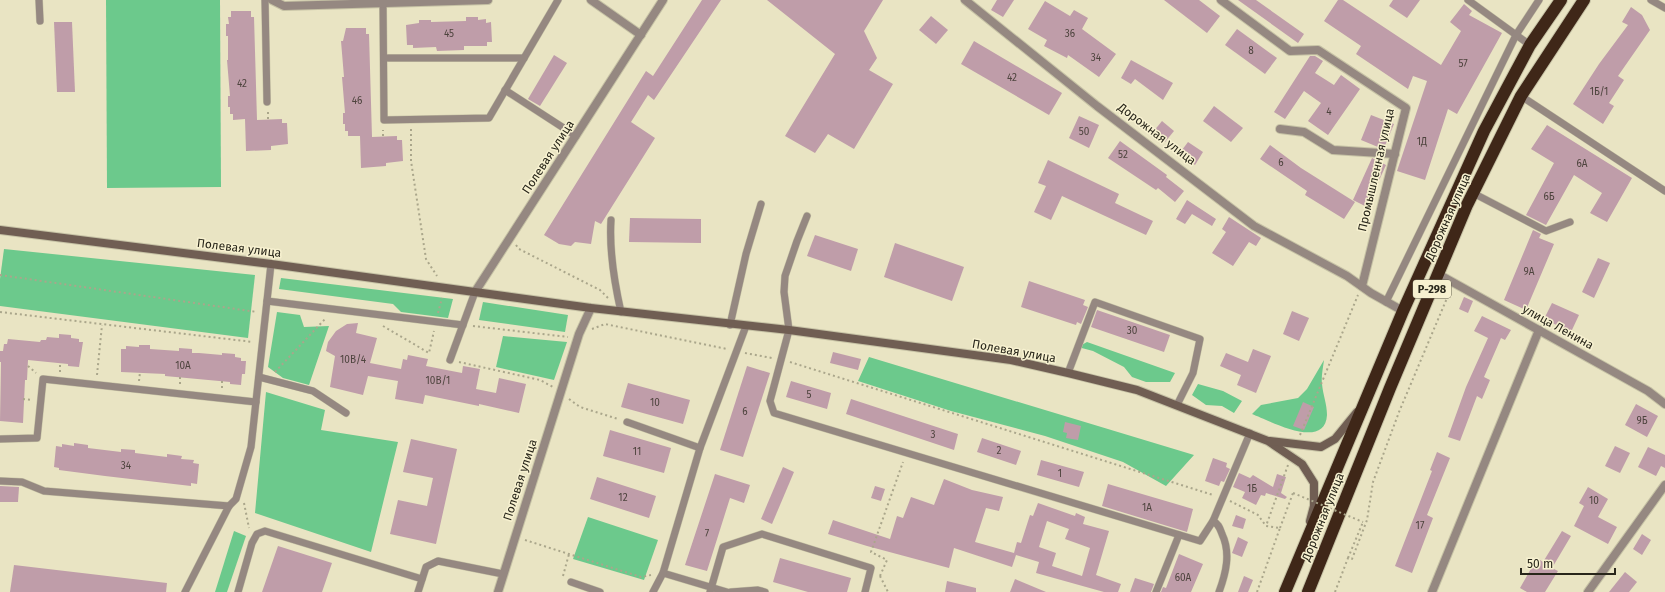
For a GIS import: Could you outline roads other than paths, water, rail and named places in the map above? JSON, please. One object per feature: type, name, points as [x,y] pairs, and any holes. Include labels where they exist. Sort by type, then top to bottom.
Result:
[{"type":"highway","name":"Дорожная улица","points":[[1285,592],[1403,311],[1484,131],[1530,45],[1561,0]]},
{"type":"highway","name":"Дорожная улица","points":[[1308,592],[1438,274],[1474,193],[1521,96],[1584,0]]},
{"type":"main road","name":"Полевая улица","points":[[0,230],[271,264],[621,312],[730,325],[789,330],[1010,360],[1137,390],[1268,441]]},
{"type":"main road","points":[[1268,441],[1321,447],[1335,439],[1363,405]]},
{"type":"main road","points":[[1268,441],[1302,464],[1314,483],[1314,506],[1305,544]]},
{"type":"street","points":[[272,0],[284,6],[488,0]]},
{"type":"street","points":[[591,0],[641,35]]},
{"type":"street","name":"Полевая улица","points":[[475,292],[663,0]]},
{"type":"street","name":"Дорожная улица","points":[[965,0],[1098,106],[1254,226],[1347,276],[1386,302],[1403,311]]},
{"type":"street","name":"Промышленная улица","points":[[1221,0],[1290,51],[1318,50],[1406,108],[1375,227],[1362,286]]},
{"type":"street","points":[[1280,129],[1304,132],[1333,150],[1395,154]]},
{"type":"street","name":"улица Ленина","points":[[1438,274],[1648,391],[1665,404]]},
{"type":"street","name":"Полевая улица","points":[[498,592],[579,334],[591,308]]},
{"type":"street","points":[[1432,592],[1539,330]]},
{"type":"street","points":[[1588,592],[1665,485]]},
{"type":"lane","points":[[39,0],[40,21]]},
{"type":"lane","points":[[265,0],[267,102]]},
{"type":"lane","points":[[384,2],[384,120],[489,118],[558,0]]},
{"type":"lane","points":[[1468,0],[1530,45]]},
{"type":"lane","points":[[1386,302],[1516,35],[1539,0]]},
{"type":"lane","points":[[1651,0],[1665,8]]},
{"type":"lane","points":[[384,58],[524,58]]},
{"type":"lane","points":[[505,90],[576,136]]},
{"type":"lane","points":[[1521,96],[1665,192]]},
{"type":"lane","points":[[1474,193],[1546,231],[1570,222]]},
{"type":"lane","points":[[730,325],[746,254],[761,204]]},
{"type":"lane","points":[[807,216],[785,276],[784,292],[789,330],[770,401],[774,412],[1200,541],[1214,521],[1250,433]]},
{"type":"lane","points":[[611,220],[610,240],[614,279],[621,312]]},
{"type":"lane","points":[[185,592],[229,506],[236,499],[251,447],[271,264]]},
{"type":"lane","points":[[450,360],[475,292]]},
{"type":"lane","points":[[267,301],[463,325]]},
{"type":"lane","points":[[1068,373],[1095,302],[1200,339],[1192,372],[1177,406]]},
{"type":"lane","points":[[653,592],[664,572],[700,448],[746,326]]},
{"type":"lane","points":[[259,377],[313,391],[346,413]]},
{"type":"lane","points":[[0,439],[37,438],[43,379],[256,402]]},
{"type":"lane","points":[[627,422],[700,448]]},
{"type":"lane","points":[[0,481],[22,482],[44,491],[229,506]]},
{"type":"lane","points":[[1214,521],[1217,523],[1227,543],[1226,570],[1219,592]]},
{"type":"lane","points":[[238,592],[252,543],[257,534],[264,531],[422,580]]},
{"type":"lane","points":[[711,589],[723,547],[762,534],[871,568],[865,592]]},
{"type":"lane","points":[[1156,592],[1179,535]]},
{"type":"lane","points":[[418,592],[426,567],[438,561],[503,574]]},
{"type":"lane","points":[[664,572],[711,589],[727,592]]},
{"type":"lane","points":[[571,582],[600,592]]},
{"type":"lane","points":[[732,592],[758,590],[765,592]]}]
